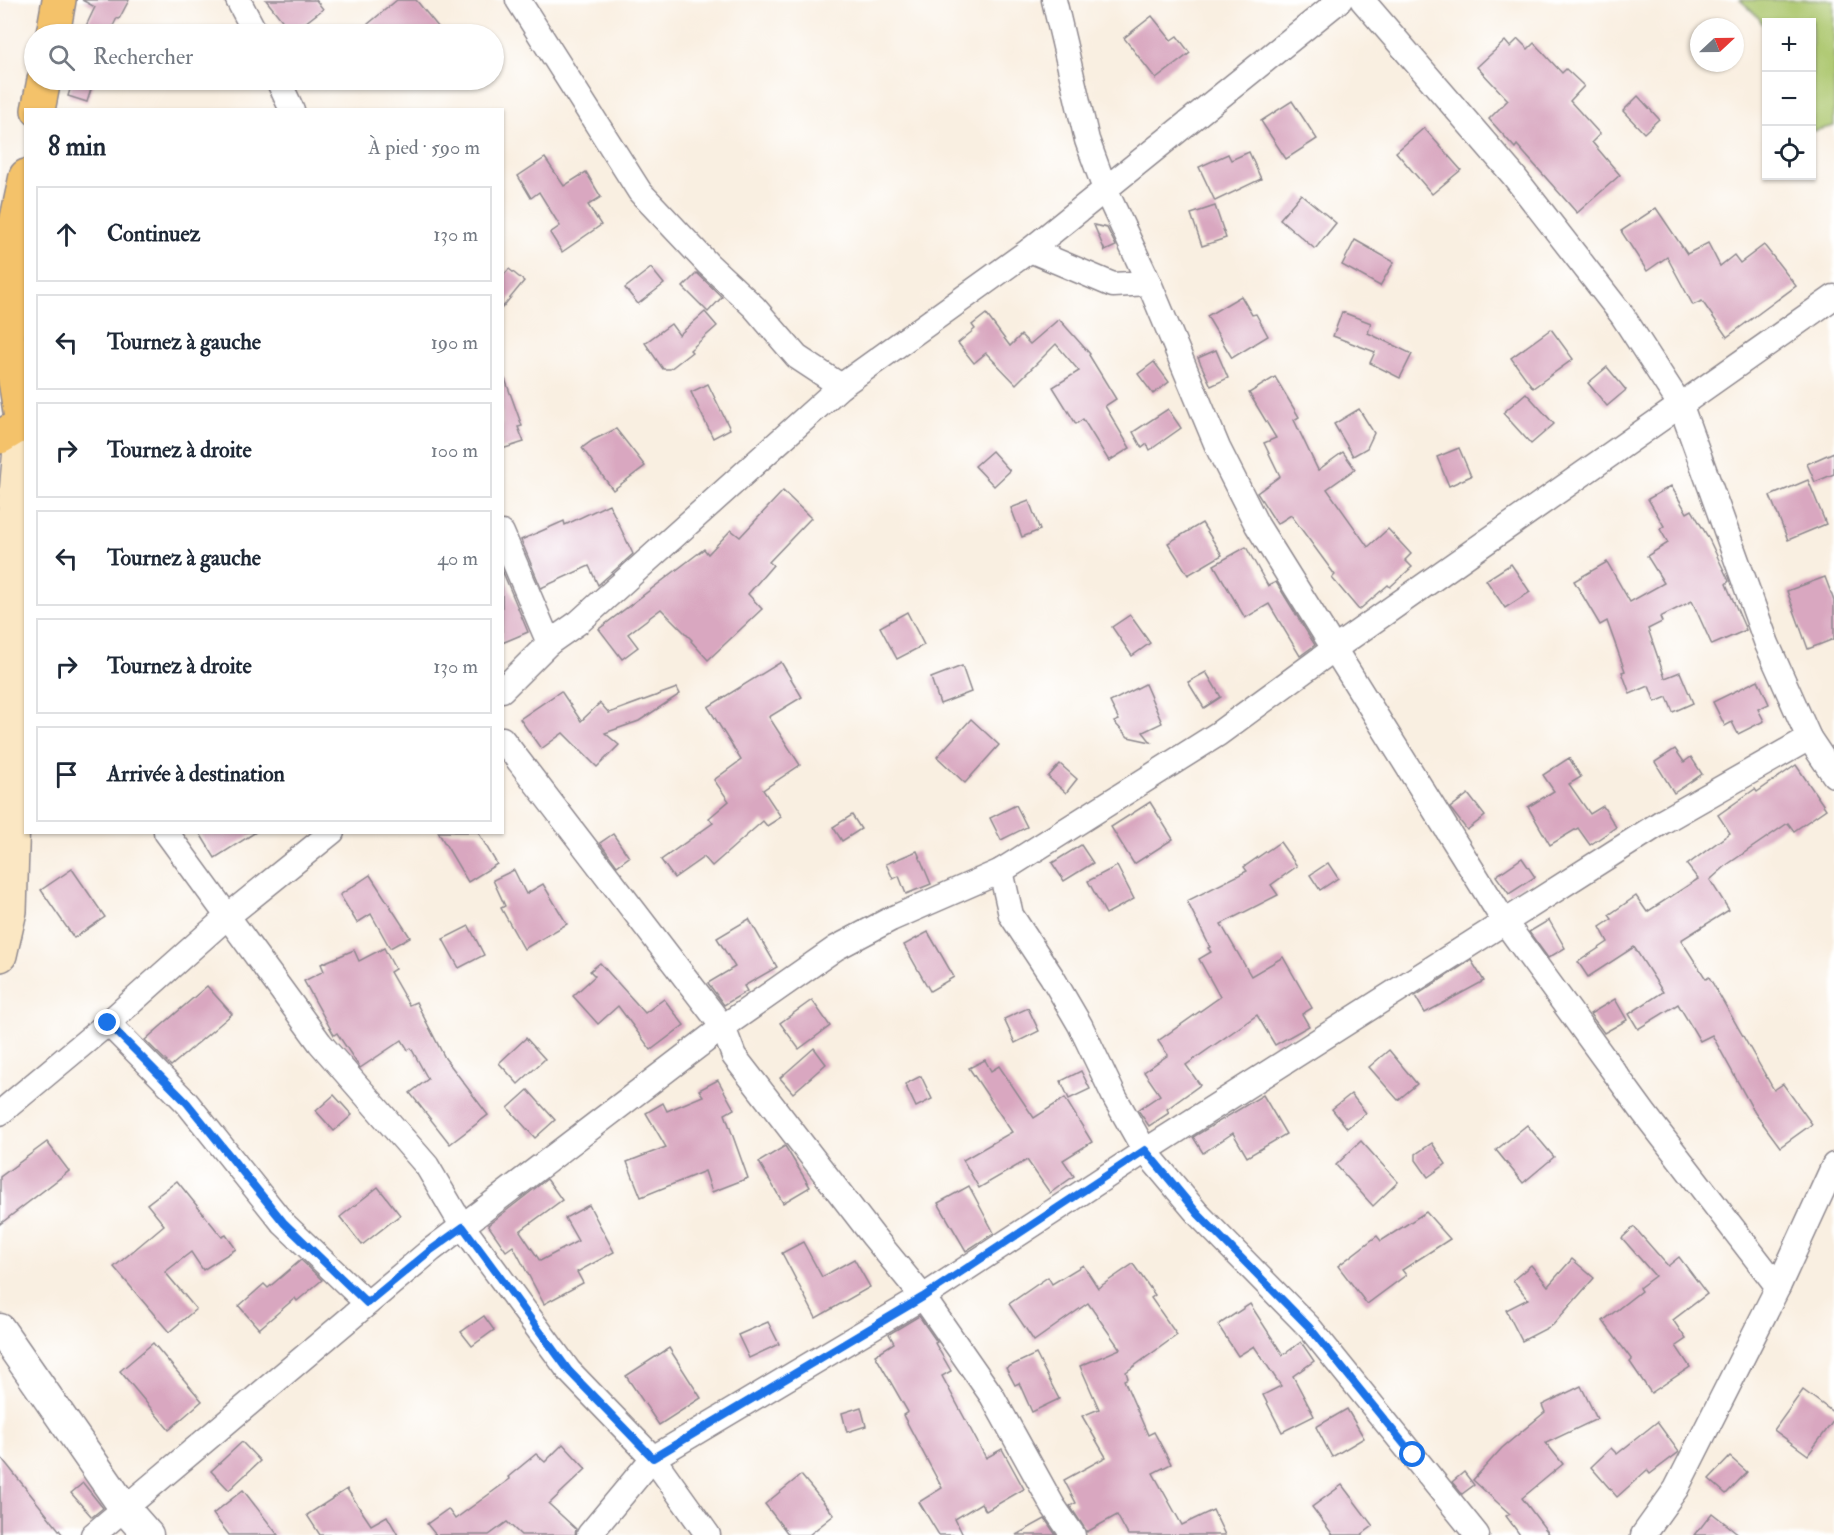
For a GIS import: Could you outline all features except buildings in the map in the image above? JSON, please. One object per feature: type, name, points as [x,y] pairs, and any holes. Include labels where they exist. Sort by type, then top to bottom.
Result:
[{"type":"main road","points":[[55,24],[59,0]]},
{"type":"main road","points":[[38,108],[42,90]]},
{"type":"main road","points":[[0,955],[10,911],[13,817],[14,626],[8,337],[16,223],[24,185]]},
{"type":"street","points":[[238,0],[251,24]]},
{"type":"street","points":[[518,0],[640,192],[708,264],[754,307],[797,357],[841,386]]},
{"type":"street","points":[[1054,0],[1087,140],[1105,189],[1149,283],[1218,448],[1257,525],[1504,921],[1644,1113],[1778,1287]]},
{"type":"street","points":[[504,688],[549,643],[579,622],[841,386],[1030,250],[1340,0]]},
{"type":"street","points":[[1362,0],[1520,184],[1622,315],[1681,406],[1767,644],[1809,738],[1834,775]]},
{"type":"street","points":[[283,90],[291,108]]},
{"type":"street","points":[[1030,250],[1113,285],[1149,283]]},
{"type":"street","points":[[93,1535],[431,1250],[723,1027],[836,948],[891,920],[1001,871],[1218,734],[1334,649],[1834,297]]},
{"type":"street","points":[[504,538],[549,643]]},
{"type":"street","points":[[589,1535],[653,1458],[923,1297],[1145,1150],[1662,822],[1809,738]]},
{"type":"street","points":[[504,742],[723,1027],[734,1056],[923,1297],[992,1395],[1053,1506],[1073,1535]]},
{"type":"street","points":[[167,834],[320,1042],[427,1166],[463,1227],[569,1371],[653,1458],[708,1535]]},
{"type":"street","points":[[0,1113],[108,1023],[228,916],[330,834]]},
{"type":"street","points":[[1001,871],[1011,915],[1052,976],[1080,1025],[1115,1098],[1145,1150],[1198,1214],[1309,1327],[1477,1535]]},
{"type":"street","points":[[108,1023],[187,1103],[284,1223],[367,1303]]},
{"type":"street","points":[[1643,1535],[1676,1489],[1778,1287],[1834,1165]]},
{"type":"street","points":[[0,1329],[125,1509],[148,1535]]},
{"type":"green space","points":[[1740,0],[1834,0],[1834,126],[1816,130],[1816,18],[1762,18],[1762,23]]},
{"type":"route","points":[[108,1023],[187,1103],[284,1223],[367,1303],[431,1250],[463,1227],[569,1371],[653,1458],[923,1297],[1145,1150],[1198,1214],[1309,1327],[1413,1455]]}]
